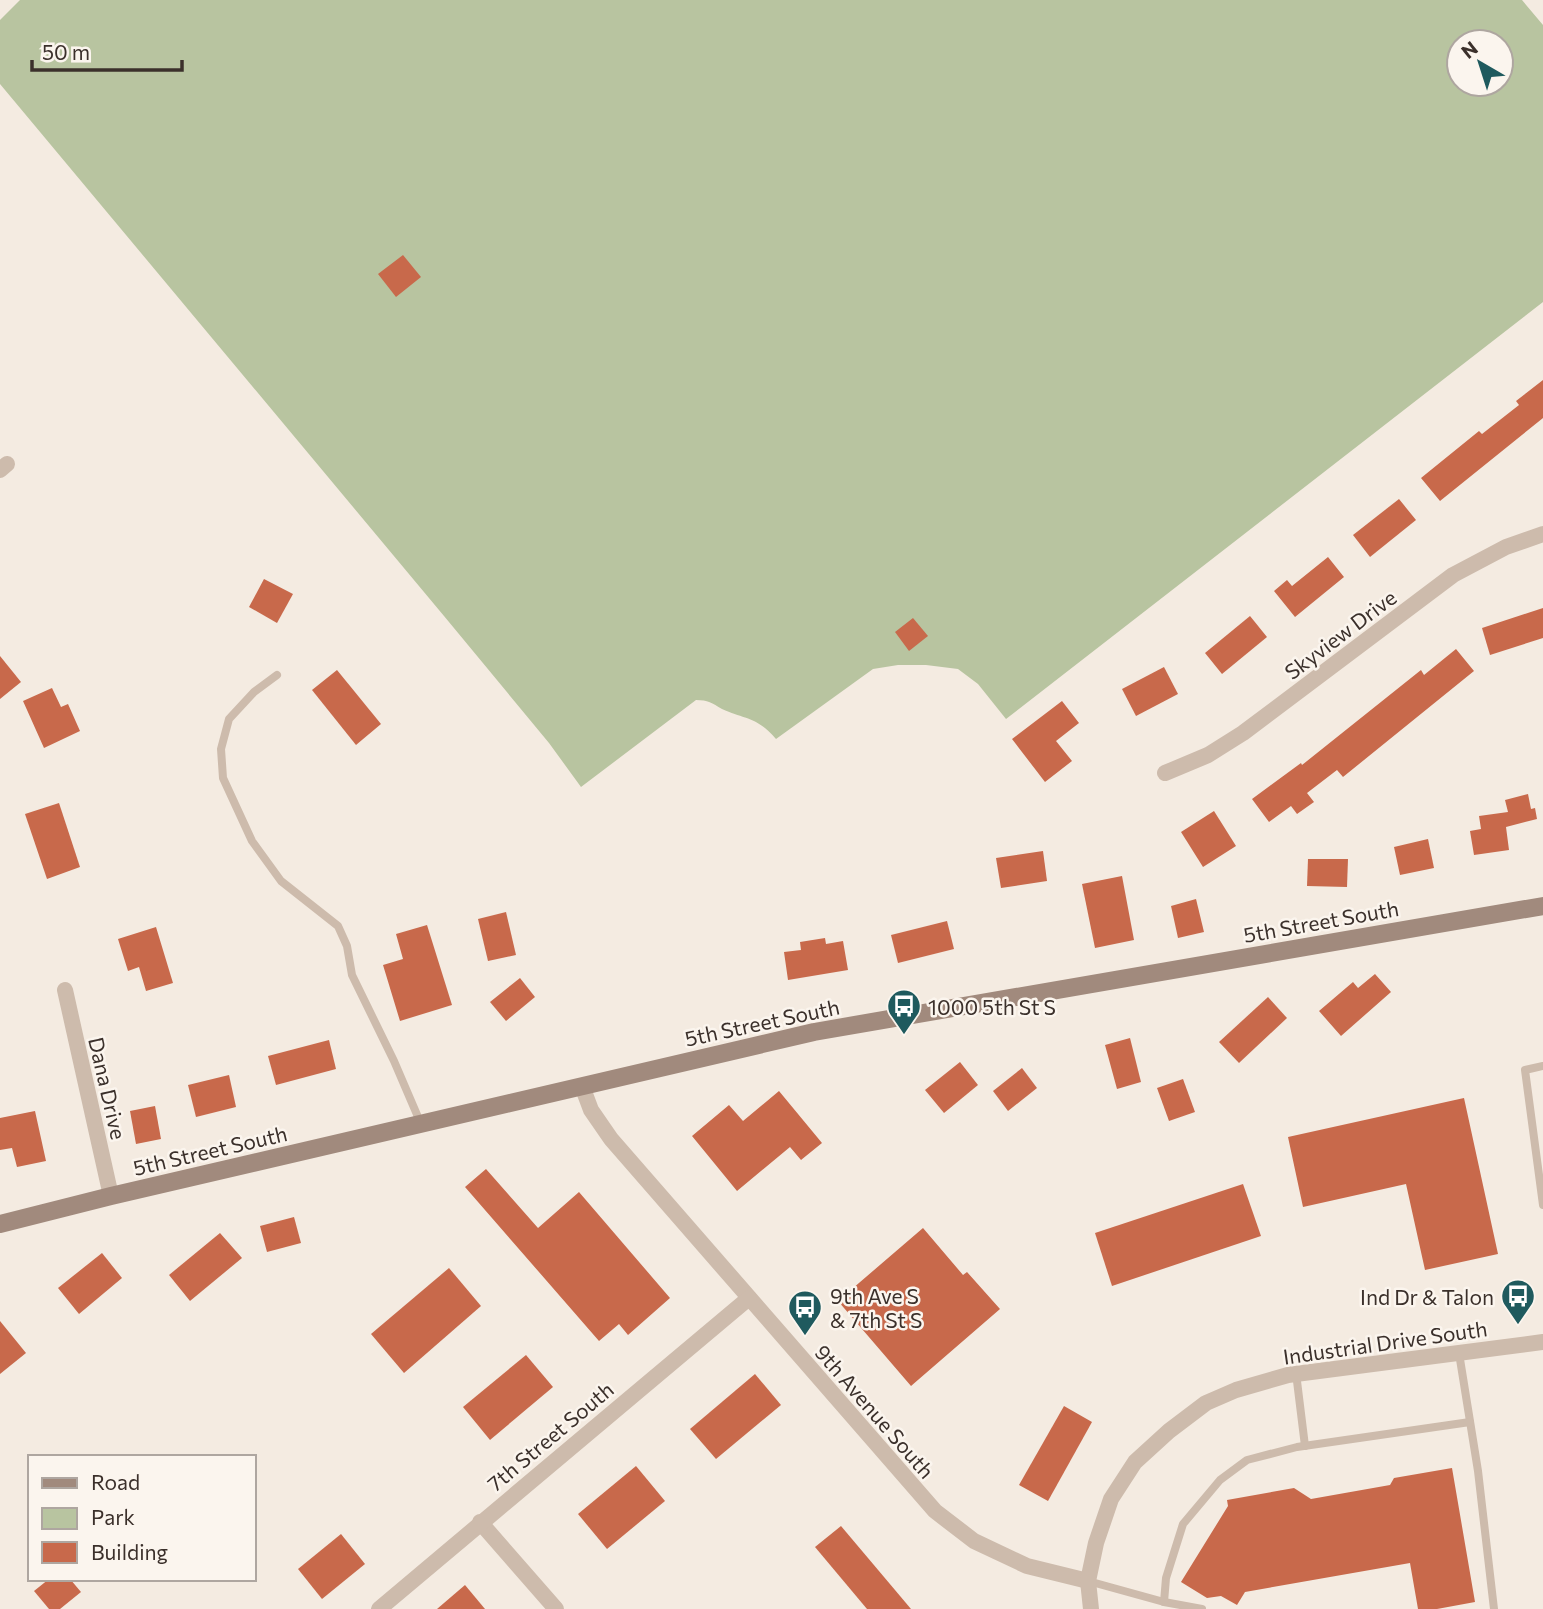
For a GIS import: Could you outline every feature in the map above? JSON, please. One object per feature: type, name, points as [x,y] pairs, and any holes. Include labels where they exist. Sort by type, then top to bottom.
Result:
[{"type":"street","name":"Skyview Drive","points":[[1165,773],[1208,755],[1243,733],[1453,575],[1506,547],[1543,534]]},
{"type":"street","name":"5th Street South","points":[[0,1224],[814,1032],[1543,906]]},
{"type":"street","name":"Dana Drive","points":[[65,990],[111,1196]]},
{"type":"street","name":"9th Avenue South","points":[[582,1086],[591,1110],[611,1139],[935,1511],[974,1541],[1027,1566],[1088,1581]]},
{"type":"street","name":"7th Street South","points":[[379,1609],[749,1298]]},
{"type":"street","name":"Industrial Drive South","points":[[1088,1581],[1096,1543],[1111,1499],[1135,1462],[1169,1431],[1206,1403],[1236,1390],[1296,1373],[1543,1342]]},
{"type":"street","points":[[480,1522],[556,1609]]},
{"type":"street","points":[[1088,1581],[1091,1609]]},
{"type":"lane","points":[[277,675],[254,692],[229,719],[221,749],[223,778],[252,841],[281,881],[338,926],[347,946],[352,975],[421,1124]]},
{"type":"lane","points":[[1543,1066],[1525,1070],[1543,1205]]},
{"type":"lane","points":[[1459,1353],[1494,1609]]},
{"type":"lane","points":[[1296,1373],[1305,1446]]},
{"type":"lane","points":[[1164,1602],[1166,1578],[1183,1524],[1220,1480],[1247,1460],[1305,1446],[1470,1422]]},
{"type":"lane","points":[[1088,1581],[1164,1602],[1202,1609]]},
{"type":"green space","points":[[20,0],[1522,0],[1543,25],[1543,302],[1006,719],[978,684],[958,669],[898,665],[873,669],[776,739],[756,722],[710,702],[696,700],[581,787],[549,743],[0,84],[0,20]]},
{"type":"building","points":[[403,255],[421,277],[396,297],[378,274]]},
{"type":"building","points":[[1543,380],[1543,418],[1440,501],[1421,478],[1479,431],[1482,434],[1519,405],[1516,401]]},
{"type":"building","points":[[1399,499],[1416,520],[1370,557],[1353,535]]},
{"type":"building","points":[[1328,557],[1344,577],[1295,617],[1274,591],[1287,580],[1292,586]]},
{"type":"building","points":[[264,579],[293,594],[277,623],[249,607]]},
{"type":"building","points":[[1543,608],[1543,638],[1490,655],[1482,628]]},
{"type":"building","points":[[1250,616],[1267,637],[1222,674],[1205,653]]},
{"type":"building","points":[[913,618],[928,636],[909,651],[895,632]]},
{"type":"building","points":[[1456,649],[1474,671],[1343,777],[1337,770],[1307,793],[1314,802],[1297,814],[1291,806],[1269,822],[1252,799],[1301,763],[1302,765],[1421,670],[1424,675]]},
{"type":"building","points":[[0,656],[21,682],[0,699]]},
{"type":"building","points":[[1164,667],[1178,694],[1136,716],[1122,689]]},
{"type":"building","points":[[337,670],[381,724],[356,745],[312,690]]},
{"type":"building","points":[[52,688],[61,707],[68,704],[80,731],[44,748],[23,701]]},
{"type":"building","points":[[1062,701],[1079,723],[1056,741],[1072,761],[1045,782],[1012,739]]},
{"type":"building","points":[[1528,794],[1531,809],[1535,808],[1537,819],[1506,827],[1509,850],[1474,855],[1470,831],[1481,829],[1479,816],[1508,812],[1505,800]]},
{"type":"building","points":[[59,803],[80,867],[47,879],[25,814]]},
{"type":"building","points":[[1214,811],[1236,846],[1203,867],[1181,832]]},
{"type":"building","points":[[1428,839],[1434,868],[1400,875],[1394,847]]},
{"type":"building","points":[[1043,851],[1047,881],[1001,888],[996,858]]},
{"type":"building","points":[[1308,859],[1348,859],[1347,887],[1307,886]]},
{"type":"building","points":[[1122,876],[1134,940],[1095,948],[1082,884]]},
{"type":"building","points":[[1196,899],[1204,932],[1178,938],[1171,906]]},
{"type":"building","points":[[506,912],[516,955],[488,961],[478,919]]},
{"type":"building","points":[[947,921],[954,949],[898,963],[891,935]]},
{"type":"building","points":[[427,925],[452,1005],[400,1021],[383,965],[403,959],[396,934]]},
{"type":"building","points":[[156,927],[173,983],[146,991],[139,967],[128,971],[118,939]]},
{"type":"building","points":[[825,938],[826,944],[843,941],[848,970],[788,980],[784,952],[801,950],[800,942]]},
{"type":"building","points":[[1375,974],[1391,992],[1341,1036],[1319,1011],[1353,982],[1358,988]]},
{"type":"building","points":[[520,978],[535,997],[506,1021],[490,1002]]},
{"type":"building","points":[[1268,997],[1287,1018],[1239,1063],[1219,1042]]},
{"type":"building","points":[[1130,1038],[1141,1082],[1117,1089],[1105,1045]]},
{"type":"building","points":[[329,1040],[336,1069],[276,1085],[268,1056]]},
{"type":"building","points":[[960,1062],[978,1085],[944,1113],[925,1090]]},
{"type":"building","points":[[1022,1068],[1037,1088],[1008,1111],[993,1091]]},
{"type":"building","points":[[229,1075],[236,1107],[196,1117],[188,1085]]},
{"type":"building","points":[[1183,1079],[1195,1112],[1169,1121],[1157,1088]]},
{"type":"building","points":[[779,1091],[822,1143],[801,1160],[790,1147],[737,1191],[692,1136],[729,1105],[743,1121]]},
{"type":"building","points":[[1464,1098],[1498,1254],[1425,1270],[1406,1184],[1303,1207],[1288,1137]]},
{"type":"building","points":[[155,1106],[161,1139],[136,1144],[130,1111]]},
{"type":"building","points":[[35,1111],[46,1161],[17,1167],[12,1148],[0,1150],[0,1118]]},
{"type":"building","points":[[486,1169],[538,1228],[579,1192],[670,1298],[628,1335],[619,1324],[599,1341],[465,1187]]},
{"type":"building","points":[[1243,1184],[1261,1236],[1112,1286],[1095,1233]]},
{"type":"building","points":[[294,1217],[301,1243],[267,1252],[260,1226]]},
{"type":"building","points":[[923,1228],[963,1275],[967,1272],[1000,1309],[911,1386],[838,1301]]},
{"type":"building","points":[[220,1233],[242,1258],[190,1301],[169,1275]]},
{"type":"building","points":[[102,1253],[122,1278],[79,1314],[58,1288]]},
{"type":"building","points":[[449,1268],[481,1306],[404,1373],[371,1334]]},
{"type":"building","points":[[0,1321],[26,1353],[0,1374]]},
{"type":"building","points":[[526,1355],[553,1387],[490,1440],[463,1407]]},
{"type":"building","points":[[755,1374],[781,1405],[716,1459],[690,1429]]},
{"type":"building","points":[[1064,1406],[1092,1422],[1048,1501],[1019,1485]]},
{"type":"building","points":[[636,1466],[665,1501],[607,1549],[578,1514]]},
{"type":"building","points":[[1452,1468],[1475,1602],[1437,1609],[1418,1609],[1410,1563],[1245,1592],[1237,1605],[1221,1596],[1207,1598],[1181,1582],[1228,1506],[1227,1500],[1294,1488],[1311,1499],[1390,1485],[1394,1478]]},
{"type":"building","points":[[841,1526],[911,1609],[867,1609],[815,1547]]},
{"type":"building","points":[[341,1534],[365,1564],[322,1599],[298,1569]]},
{"type":"building","points":[[46,1581],[72,1581],[81,1592],[60,1609],[49,1609],[34,1591]]},
{"type":"building","points":[[465,1585],[485,1609],[437,1609]]},
{"type":"place","name":"1000 5th St S","points":[[904,1036]]},
{"type":"place","name":"Ind Dr & Talon","points":[[1518,1326]]},
{"type":"place","name":"9th Ave S & 7th St S","points":[[805,1337]]}]
